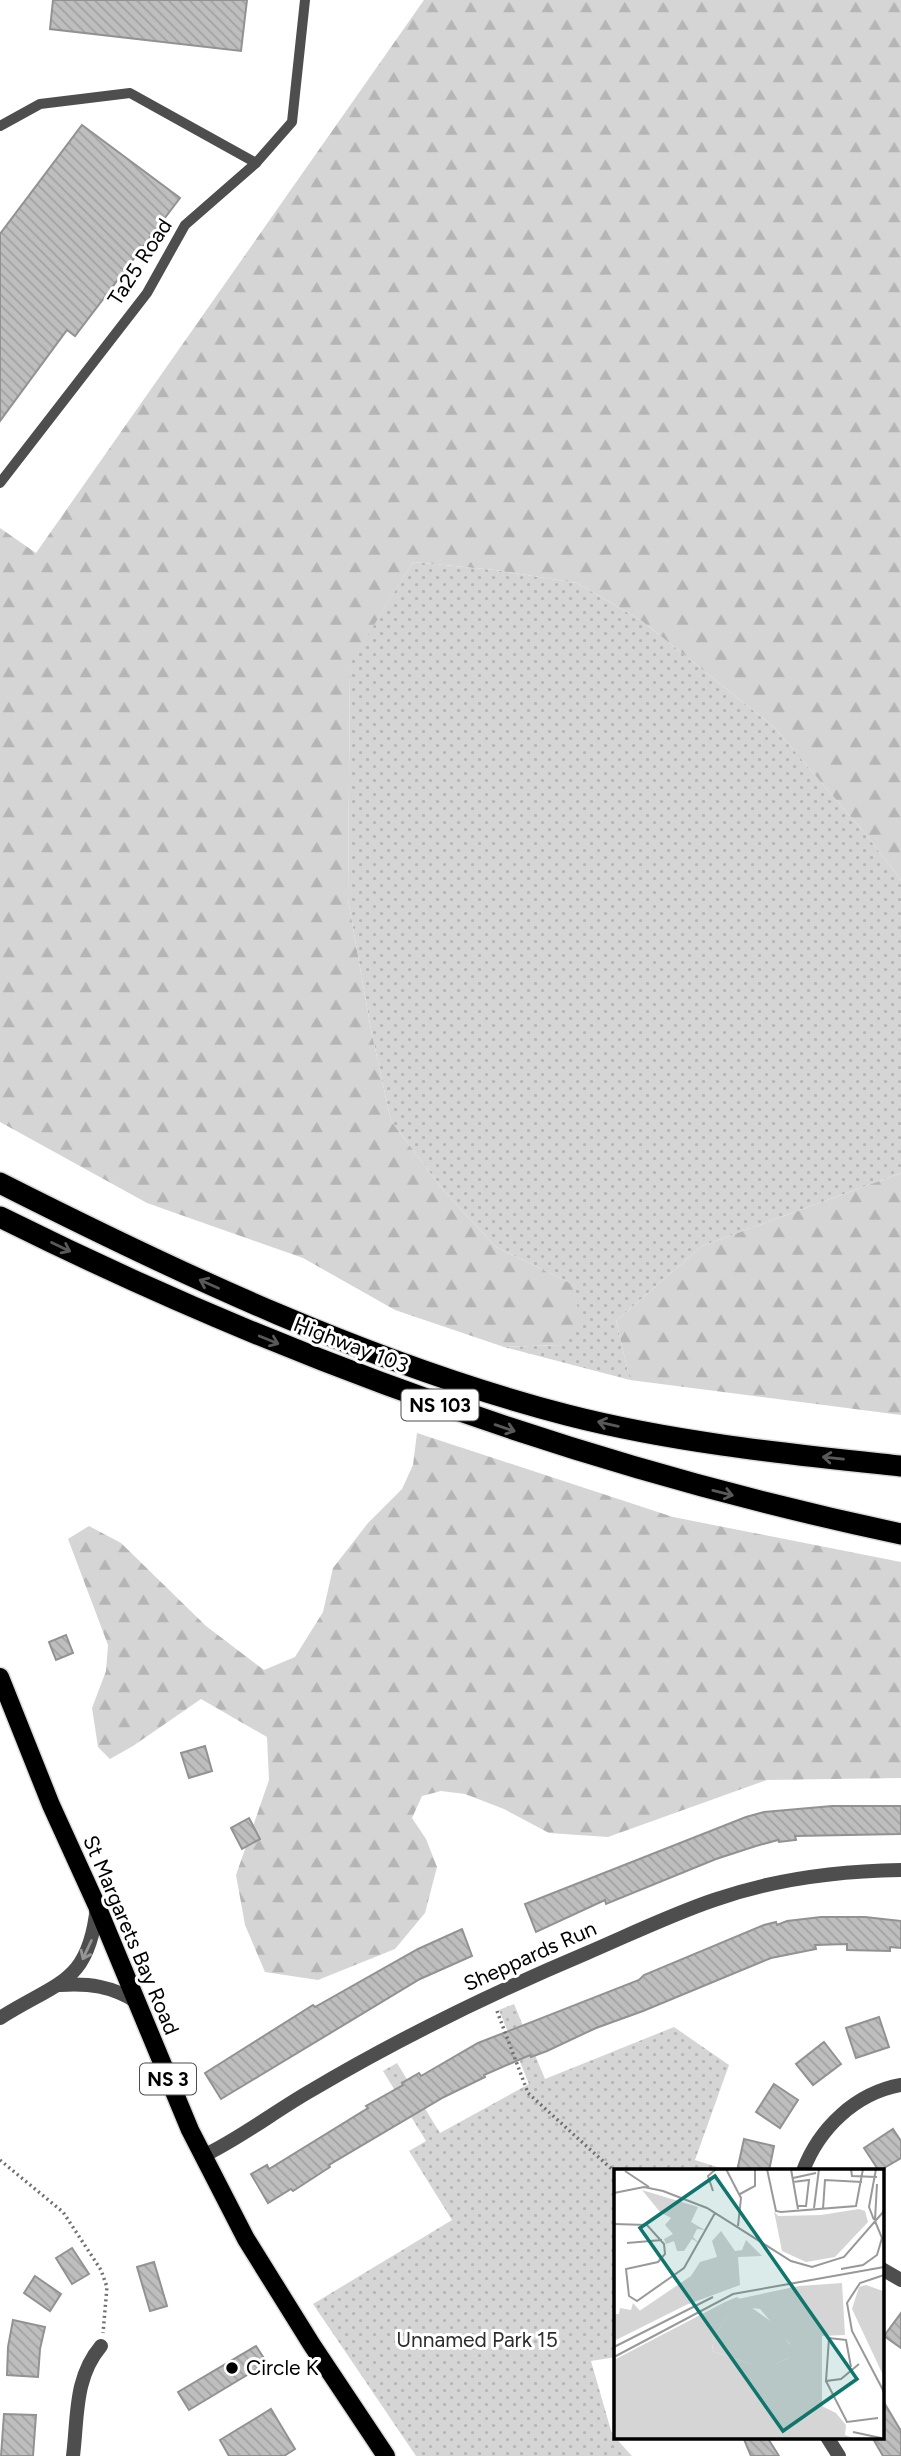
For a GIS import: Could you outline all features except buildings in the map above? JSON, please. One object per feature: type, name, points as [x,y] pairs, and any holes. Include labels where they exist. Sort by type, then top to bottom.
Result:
[{"type":"highway","name":"Highway 103","points":[[0,1183],[93,1231],[243,1300],[388,1356],[524,1402],[610,1425],[692,1440],[901,1466]]},
{"type":"highway","name":"Highway 103","points":[[0,1217],[210,1316],[315,1359],[459,1412],[677,1481],[773,1506],[901,1534]]},
{"type":"main road","name":"St Margarets Bay Road","points":[[0,1677],[56,1817],[137,2002],[160,2063],[204,2156],[246,2239],[386,2456]]},
{"type":"street","name":"Sheppards Run","points":[[204,2156],[310,2091],[387,2048],[491,1996],[658,1922],[716,1899],[777,1883],[807,1877],[901,1870]]},
{"type":"street","points":[[0,2018],[60,1985],[75,1971],[87,1954],[94,1935],[97,1906]]},
{"type":"street","points":[[60,1985],[95,1984],[121,1992],[137,2002]]},
{"type":"street","points":[[804,2169],[817,2144],[832,2124],[850,2107],[870,2093],[901,2085]]},
{"type":"street","points":[[884,2270],[901,2280]]},
{"type":"street","points":[[73,2456],[82,2377],[101,2346]]},
{"type":"street","points":[[828,2438],[839,2456]]},
{"type":"lane","name":"Ta25 Road","points":[[0,483],[147,293],[185,225],[256,163],[292,122],[305,0]]},
{"type":"lane","points":[[0,126],[40,104],[131,93],[256,163]]},
{"type":"path","points":[[491,1996],[528,2093],[614,2171]]},
{"type":"path","points":[[0,2160],[64,2212],[101,2270],[107,2287],[101,2346]]},
{"type":"green space","points":[[424,0],[901,0],[901,880],[774,727],[642,621],[577,583],[495,570],[413,562],[350,664],[348,899],[371,1030],[391,1121],[444,1191],[496,1247],[574,1285],[580,1322],[560,1345],[504,1347],[395,1310],[303,1258],[147,1203],[0,1122],[0,528],[36,553]]},
{"type":"green space","points":[[413,562],[495,570],[577,583],[642,621],[774,727],[901,880],[901,1173],[702,1246],[616,1321],[630,1380],[504,1347],[560,1345],[574,1285],[496,1247],[444,1191],[391,1121],[371,1030],[348,899],[350,663]]},
{"type":"green space","points":[[901,1173],[901,1415],[630,1380],[616,1321],[702,1246]]},
{"type":"green space","points":[[417,1433],[673,1517],[901,1562],[901,1778],[767,1780],[608,1837],[549,1833],[504,1809],[465,1794],[441,1791],[422,1796],[412,1818],[426,1839],[437,1867],[425,1913],[395,1949],[318,1980],[265,1972],[245,1925],[236,1875],[269,1780],[267,1737],[201,1699],[110,1759],[98,1747],[92,1708],[106,1671],[108,1645],[68,1539],[89,1526],[121,1543],[206,1626],[264,1670],[295,1657],[323,1612],[333,1568],[368,1523],[402,1489],[413,1465]]},
{"type":"green space","name":"Unnamed Park 15","points":[[514,2004],[545,2079],[674,2027],[729,2065],[695,2160],[724,2169],[614,2169],[614,2357],[591,2361],[612,2434],[632,2456],[416,2456],[313,2304],[452,2220],[409,2151],[426,2141],[383,2071],[397,2063],[440,2133],[529,2084],[499,2010]]},
{"type":"place","name":"Circle K","points":[[232,2368]]}]
